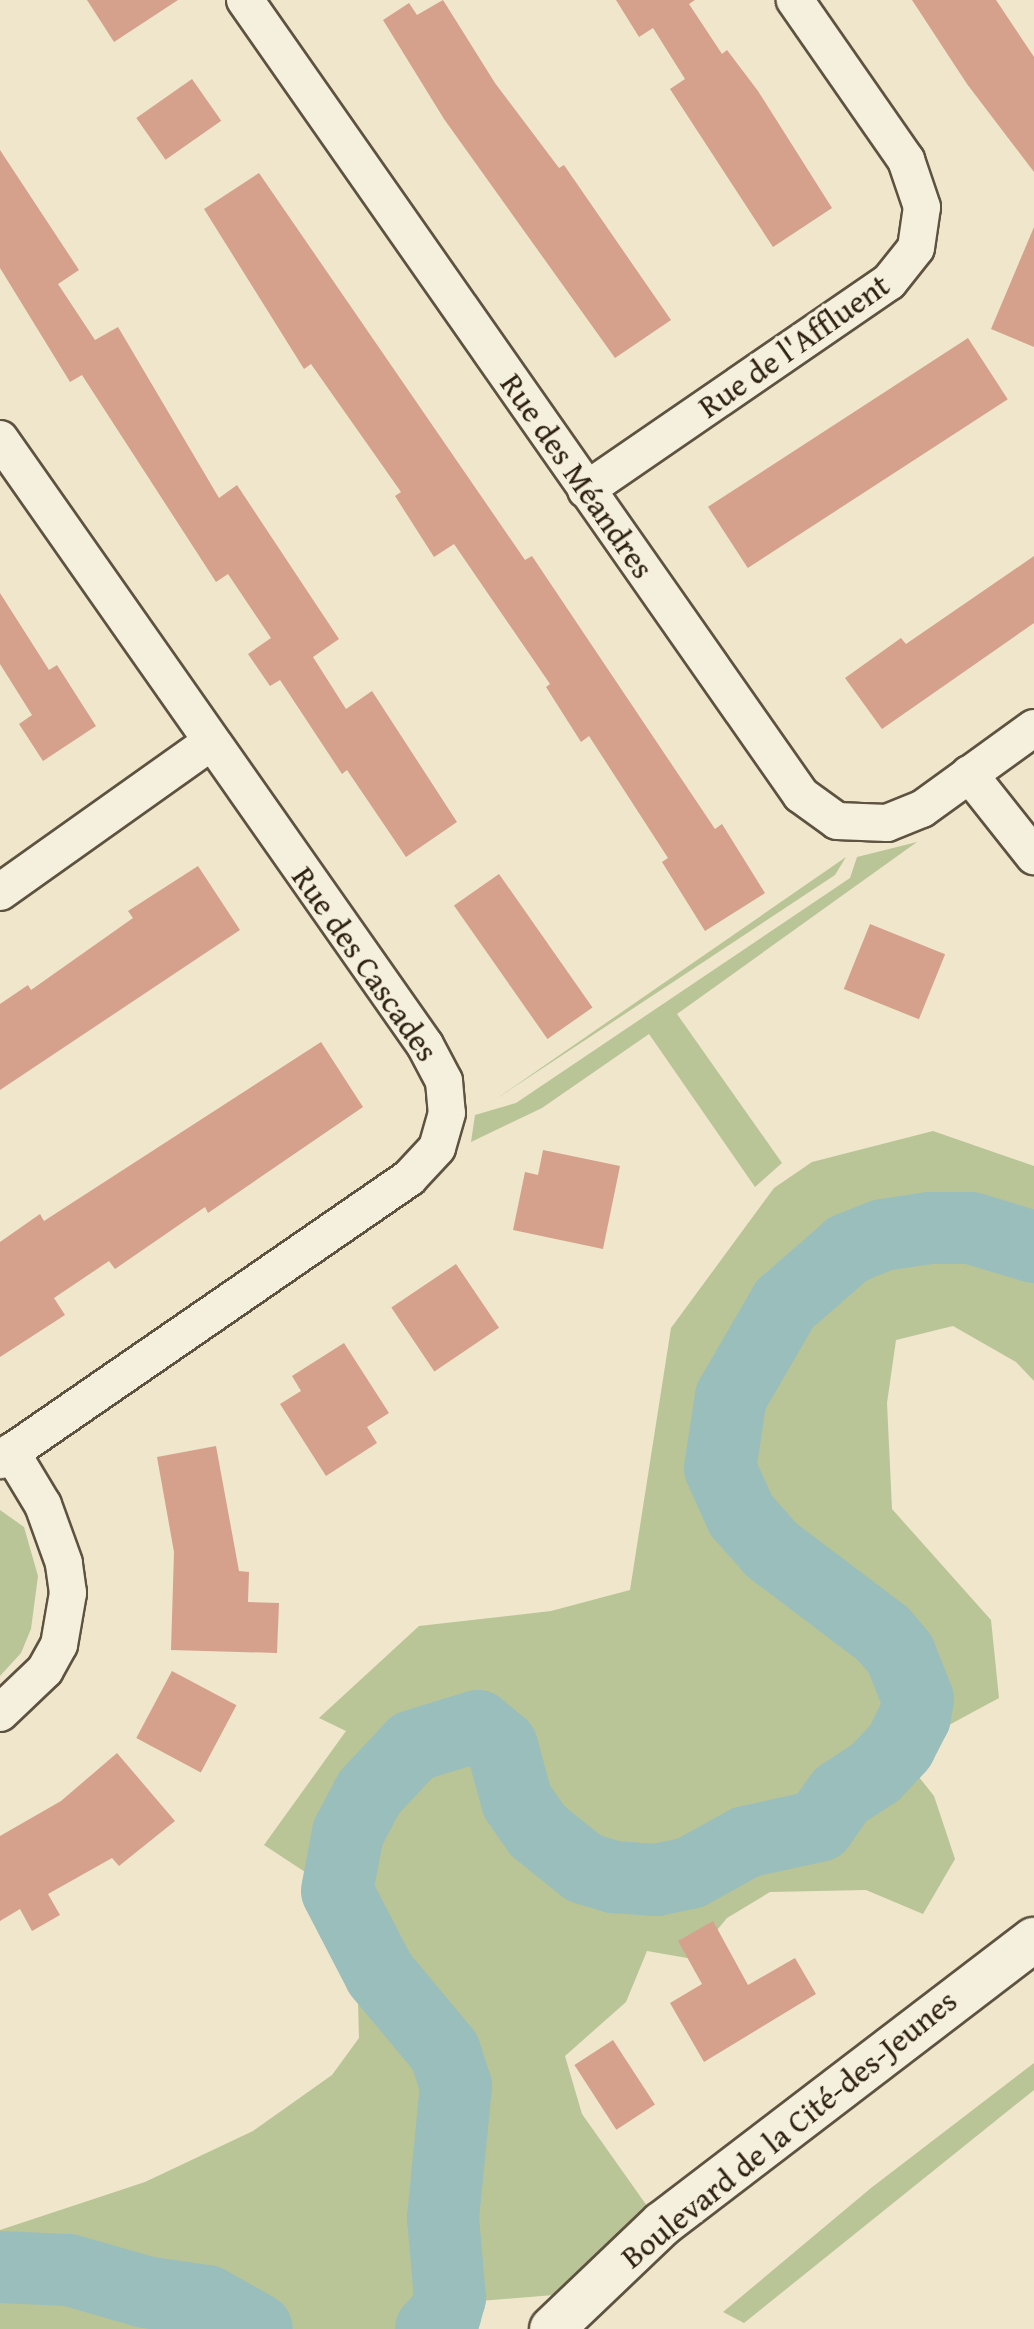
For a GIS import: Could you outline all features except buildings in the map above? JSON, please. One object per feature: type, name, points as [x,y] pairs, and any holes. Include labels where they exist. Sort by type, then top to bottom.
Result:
[{"type":"main road","name":"Boulevard de la Cité-des-Jeunes","points":[[552,2329],[662,2224],[1034,1940]]},
{"type":"street","name":"Rue des Méandres","points":[[245,0],[792,785],[824,815],[854,824],[887,823],[922,809],[1034,728]]},
{"type":"street","name":"Rue de l'Affluent","points":[[586,490],[889,282],[916,248],[922,207],[906,160],[795,0]]},
{"type":"street","name":"Rue des Cascades","points":[[0,439],[433,1057],[447,1094],[443,1137],[409,1178],[5,1456],[43,1505],[64,1563],[68,1593],[59,1645],[45,1670],[0,1713]]},
{"type":"street","points":[[0,892],[211,742]]},
{"type":"street","points":[[969,774],[1034,856]]},
{"type":"green space","points":[[917,842],[677,1014],[782,1163],[755,1187],[649,1034],[542,1108],[471,1142],[475,1115],[516,1103],[850,878],[857,857]]},
{"type":"green space","points":[[846,857],[835,875],[496,1099]]},
{"type":"green space","points":[[933,1131],[1034,1166],[1034,1381],[1016,1362],[953,1326],[896,1340],[887,1403],[892,1509],[991,1620],[999,1698],[899,1752],[934,1796],[955,1859],[923,1914],[866,1890],[770,1892],[727,1918],[693,1959],[647,1951],[626,2002],[565,2056],[582,2114],[652,2213],[566,2294],[468,2302],[427,2329],[0,2329],[0,2230],[145,2182],[253,2131],[332,2075],[359,2038],[357,1966],[337,1893],[264,1845],[346,1731],[319,1718],[419,1626],[551,1611],[630,1590],[671,1328],[774,1188],[812,1162]]},
{"type":"green space","points":[[0,1510],[24,1527],[38,1576],[31,1629],[21,1653],[0,1676]]},
{"type":"green space","points":[[1034,2063],[1034,2090],[744,2323],[723,2312],[871,2188]]},
{"type":"waterway","points":[[431,2329],[445,2315],[450,2298],[443,2218],[456,2086],[445,2052],[380,1974],[337,1891],[348,1833],[369,1793],[413,1746],[478,1726],[502,1746],[517,1801],[538,1831],[584,1868],[613,1877],[656,1880],[690,1873],[746,1842],[819,1826],[841,1795],[876,1772],[900,1746],[915,1717],[918,1699],[900,1654],[883,1634],[772,1550],[741,1515],[720,1468],[731,1397],[785,1304],[848,1249],[883,1235],[930,1228],[971,1228],[1034,1247]]},
{"type":"waterway","points":[[0,2267],[69,2270],[145,2292],[207,2301],[257,2329]]}]
